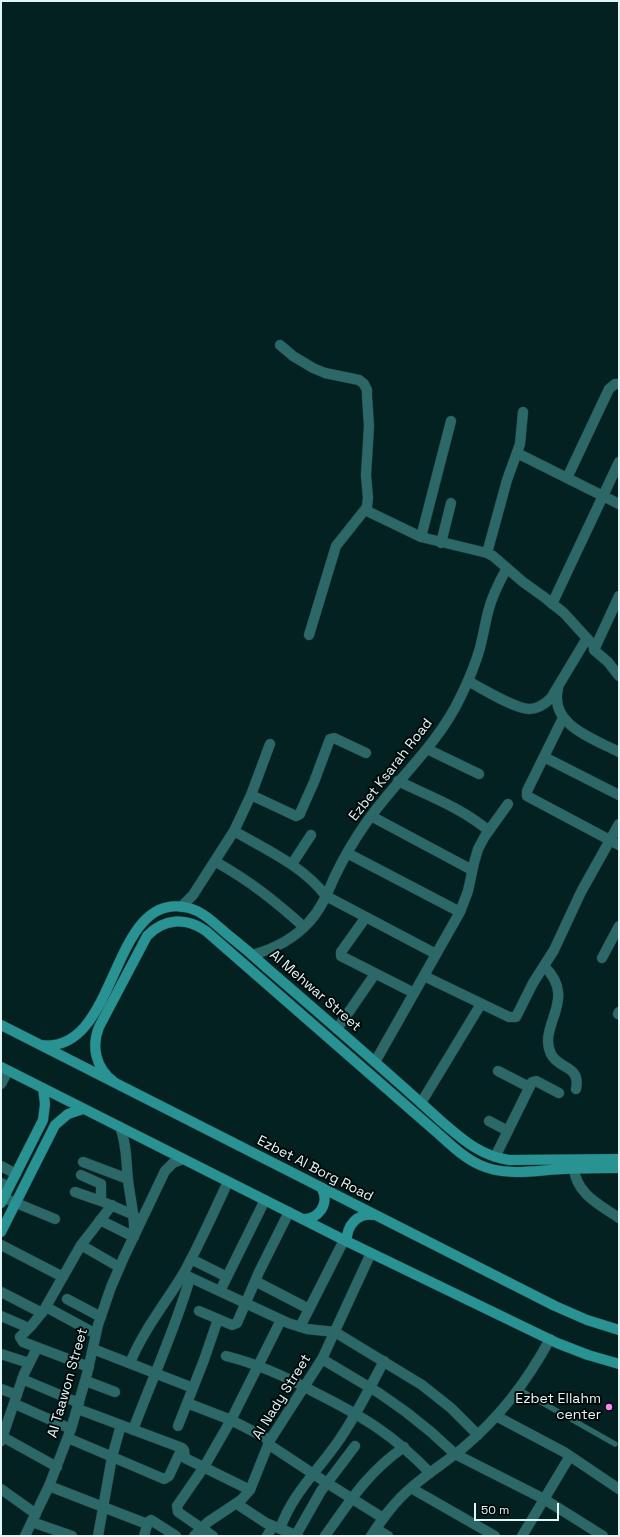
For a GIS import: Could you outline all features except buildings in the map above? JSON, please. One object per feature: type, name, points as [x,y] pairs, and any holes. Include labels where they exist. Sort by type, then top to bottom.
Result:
[{"type":"street","points":[[280,345],[308,366],[325,373],[359,380],[364,384],[367,390],[369,426],[366,475],[368,502],[365,510],[336,546],[309,636]]},
{"type":"street","points":[[567,478],[609,389],[615,384],[619,384]]},
{"type":"street","points":[[487,553],[506,480],[517,452],[522,430],[523,412]]},
{"type":"street","points":[[421,537],[451,421]]},
{"type":"street","points":[[517,452],[619,504]]},
{"type":"street","points":[[552,604],[619,462]]},
{"type":"street","points":[[441,543],[451,503]]},
{"type":"street","points":[[365,510],[421,537],[487,553],[498,559],[523,582],[551,602],[570,619],[594,646],[594,650],[608,662],[619,676]]},
{"type":"street","name":"Ezbet Ksarah Road","points":[[252,955],[283,943],[304,927],[315,914],[326,896],[347,853],[371,816],[398,781],[428,748],[450,716],[468,681],[479,652],[491,602],[507,568]]},
{"type":"street","points":[[594,650],[619,596]]},
{"type":"street","points":[[468,681],[519,707],[530,709],[536,708],[547,702],[558,687],[587,638]]},
{"type":"street","points":[[558,687],[557,701],[563,718],[574,728],[619,752]]},
{"type":"street","points":[[563,718],[527,792],[527,796],[619,845]]},
{"type":"street","points":[[251,795],[296,816],[300,814],[330,739],[334,738],[366,753]]},
{"type":"street","points":[[181,907],[190,900],[216,862],[234,831],[251,795],[270,744]]},
{"type":"street","points":[[428,748],[479,774]]},
{"type":"street","points":[[544,757],[619,795]]},
{"type":"street","points":[[398,781],[456,808],[473,818],[489,831]]},
{"type":"street","points":[[375,1062],[460,912],[468,891],[478,849],[508,804]]},
{"type":"street","points":[[371,816],[472,870]]},
{"type":"street","points":[[424,976],[509,1017],[516,1017],[533,983],[554,950],[581,892],[619,824]]},
{"type":"street","points":[[234,831],[292,864],[316,883],[326,896],[436,954]]},
{"type":"street","points":[[292,864],[311,835]]},
{"type":"street","points":[[347,853],[460,912]]},
{"type":"street","points":[[216,862],[264,892],[304,927]]},
{"type":"street","name":"Al Mehwar Street","points":[[41,1045],[51,1046],[65,1043],[77,1036],[87,1025],[137,929],[146,919],[156,912],[169,908],[181,907],[194,910],[204,915],[252,955],[441,1121],[470,1145],[480,1151],[495,1157],[518,1160],[619,1159]]},
{"type":"street","points":[[366,917],[340,955],[342,958],[414,993]]},
{"type":"street","name":"Al Mehwar Street","points":[[113,1081],[101,1069],[96,1056],[95,1044],[98,1031],[147,936],[156,928],[167,923],[179,921],[191,923],[206,932],[434,1130],[471,1160],[493,1170],[518,1172],[574,1168],[619,1168]]},
{"type":"street","points":[[602,958],[615,943],[619,926]]},
{"type":"street","points":[[544,966],[553,976],[559,994],[549,1035],[549,1048],[556,1060],[574,1072],[577,1080],[576,1089]]},
{"type":"street","points":[[337,1029],[375,974]]},
{"type":"street","points":[[421,1103],[481,1004]]},
{"type":"street","name":"Ezbet Al Borg Road","points":[[1,1025],[322,1189],[566,1311],[598,1324],[619,1330]]},
{"type":"street","points":[[87,1025],[98,1031]]},
{"type":"street","points":[[1,1084],[4,1069],[346,1241],[550,1339],[588,1355],[619,1364]]},
{"type":"street","points":[[498,1071],[529,1087]]},
{"type":"street","points":[[495,1157],[532,1082],[536,1081],[559,1093]]},
{"type":"street","points":[[43,1088],[45,1104],[43,1120],[16,1174],[5,1185],[2,1201],[16,1203],[55,1219]]},
{"type":"street","points":[[1,1232],[55,1125],[68,1114],[83,1109]]},
{"type":"street","points":[[434,1130],[441,1121]]},
{"type":"street","points":[[490,1121],[508,1131]]},
{"type":"street","name":"Al Taawon Street","points":[[120,1127],[124,1142],[134,1215],[134,1237]]},
{"type":"street","name":"Al Taawon Street","points":[[25,1536],[49,1486],[70,1433],[86,1381],[101,1317],[119,1267],[165,1171],[173,1163],[184,1159]]},
{"type":"street","points":[[83,1162],[128,1179]]},
{"type":"street","points":[[1,1166],[16,1174]]},
{"type":"street","points":[[574,1168],[576,1180],[583,1192],[619,1218]]},
{"type":"street","points":[[81,1175],[101,1184],[101,1201]]},
{"type":"street","points":[[134,1430],[155,1373],[171,1336],[191,1259],[228,1182]]},
{"type":"street","points":[[302,1219],[314,1216],[321,1210],[325,1201],[322,1189]]},
{"type":"street","points":[[75,1192],[112,1205],[134,1215]]},
{"type":"street","points":[[220,1291],[265,1200]]},
{"type":"street","points":[[89,1367],[37,1348],[20,1340],[21,1335],[44,1310],[81,1245],[112,1205]]},
{"type":"street","points":[[199,1311],[232,1325],[238,1321],[255,1281],[289,1212]]},
{"type":"street","points":[[300,1327],[346,1241],[347,1232],[354,1221],[366,1215],[375,1215]]},
{"type":"street","points":[[100,1220],[134,1237]]},
{"type":"street","points":[[1,1245],[62,1277]]},
{"type":"street","points":[[81,1245],[119,1267]]},
{"type":"street","name":"Al Nady Street","points":[[194,1536],[215,1516],[237,1504],[250,1490],[269,1442],[287,1412],[306,1387],[322,1359],[371,1253]]},
{"type":"street","points":[[191,1259],[227,1276]]},
{"type":"street","points":[[186,1276],[300,1327],[321,1332],[335,1332],[412,1378],[456,1413],[478,1435]]},
{"type":"street","points":[[130,1363],[143,1335],[186,1276]]},
{"type":"street","points":[[255,1281],[309,1309]]},
{"type":"street","points":[[1,1292],[96,1334]]},
{"type":"street","points":[[67,1299],[101,1317]]},
{"type":"street","points":[[1,1316],[29,1328]]},
{"type":"street","points":[[178,1426],[194,1388],[218,1319]]},
{"type":"street","points":[[213,1536],[178,1512],[177,1508],[204,1467],[231,1420],[282,1320]]},
{"type":"street","points":[[388,1536],[373,1532],[395,1503],[411,1488],[478,1435],[496,1416],[518,1389],[538,1360],[550,1339]]},
{"type":"street","points":[[37,1348],[22,1379],[2,1440],[57,1467]]},
{"type":"street","points":[[93,1349],[194,1388]]},
{"type":"street","points":[[1,1354],[29,1363]]},
{"type":"street","points":[[226,1356],[259,1366],[287,1377],[356,1413],[380,1428],[404,1447],[430,1473]]},
{"type":"street","points":[[322,1359],[370,1387],[415,1418],[455,1454],[544,1499],[603,1536]]},
{"type":"street","points":[[267,1536],[276,1527],[291,1502],[336,1445],[356,1413],[384,1361]]},
{"type":"street","points":[[22,1379],[122,1425],[182,1448],[186,1458],[250,1490]]},
{"type":"street","points":[[86,1381],[115,1392]]},
{"type":"street","points":[[1,1389],[16,1400],[112,1457],[164,1479],[169,1476],[182,1448]]},
{"type":"street","points":[[188,1403],[231,1420],[269,1442],[313,1474],[383,1518]]},
{"type":"street","points":[[496,1416],[570,1456],[619,1489]]},
{"type":"street","points":[[98,1536],[112,1457],[122,1425]]},
{"type":"street","points":[[237,1504],[254,1516],[297,1536],[310,1508],[355,1446]]},
{"type":"street","points":[[325,1536],[351,1499],[376,1469],[404,1447]]},
{"type":"street","points":[[522,1536],[570,1456]]},
{"type":"street","points":[[49,1486],[147,1524]]},
{"type":"street","points":[[411,1488],[495,1536]]},
{"type":"street","points":[[2,1493],[34,1518],[72,1536]]},
{"type":"street","points":[[144,1536],[147,1524],[152,1520],[176,1536]]},
{"type":"lane","points":[[518,1389],[615,1444]]},
{"type":"place","name":"Ezbet Ellahm center","points":[[609,1407]]}]
